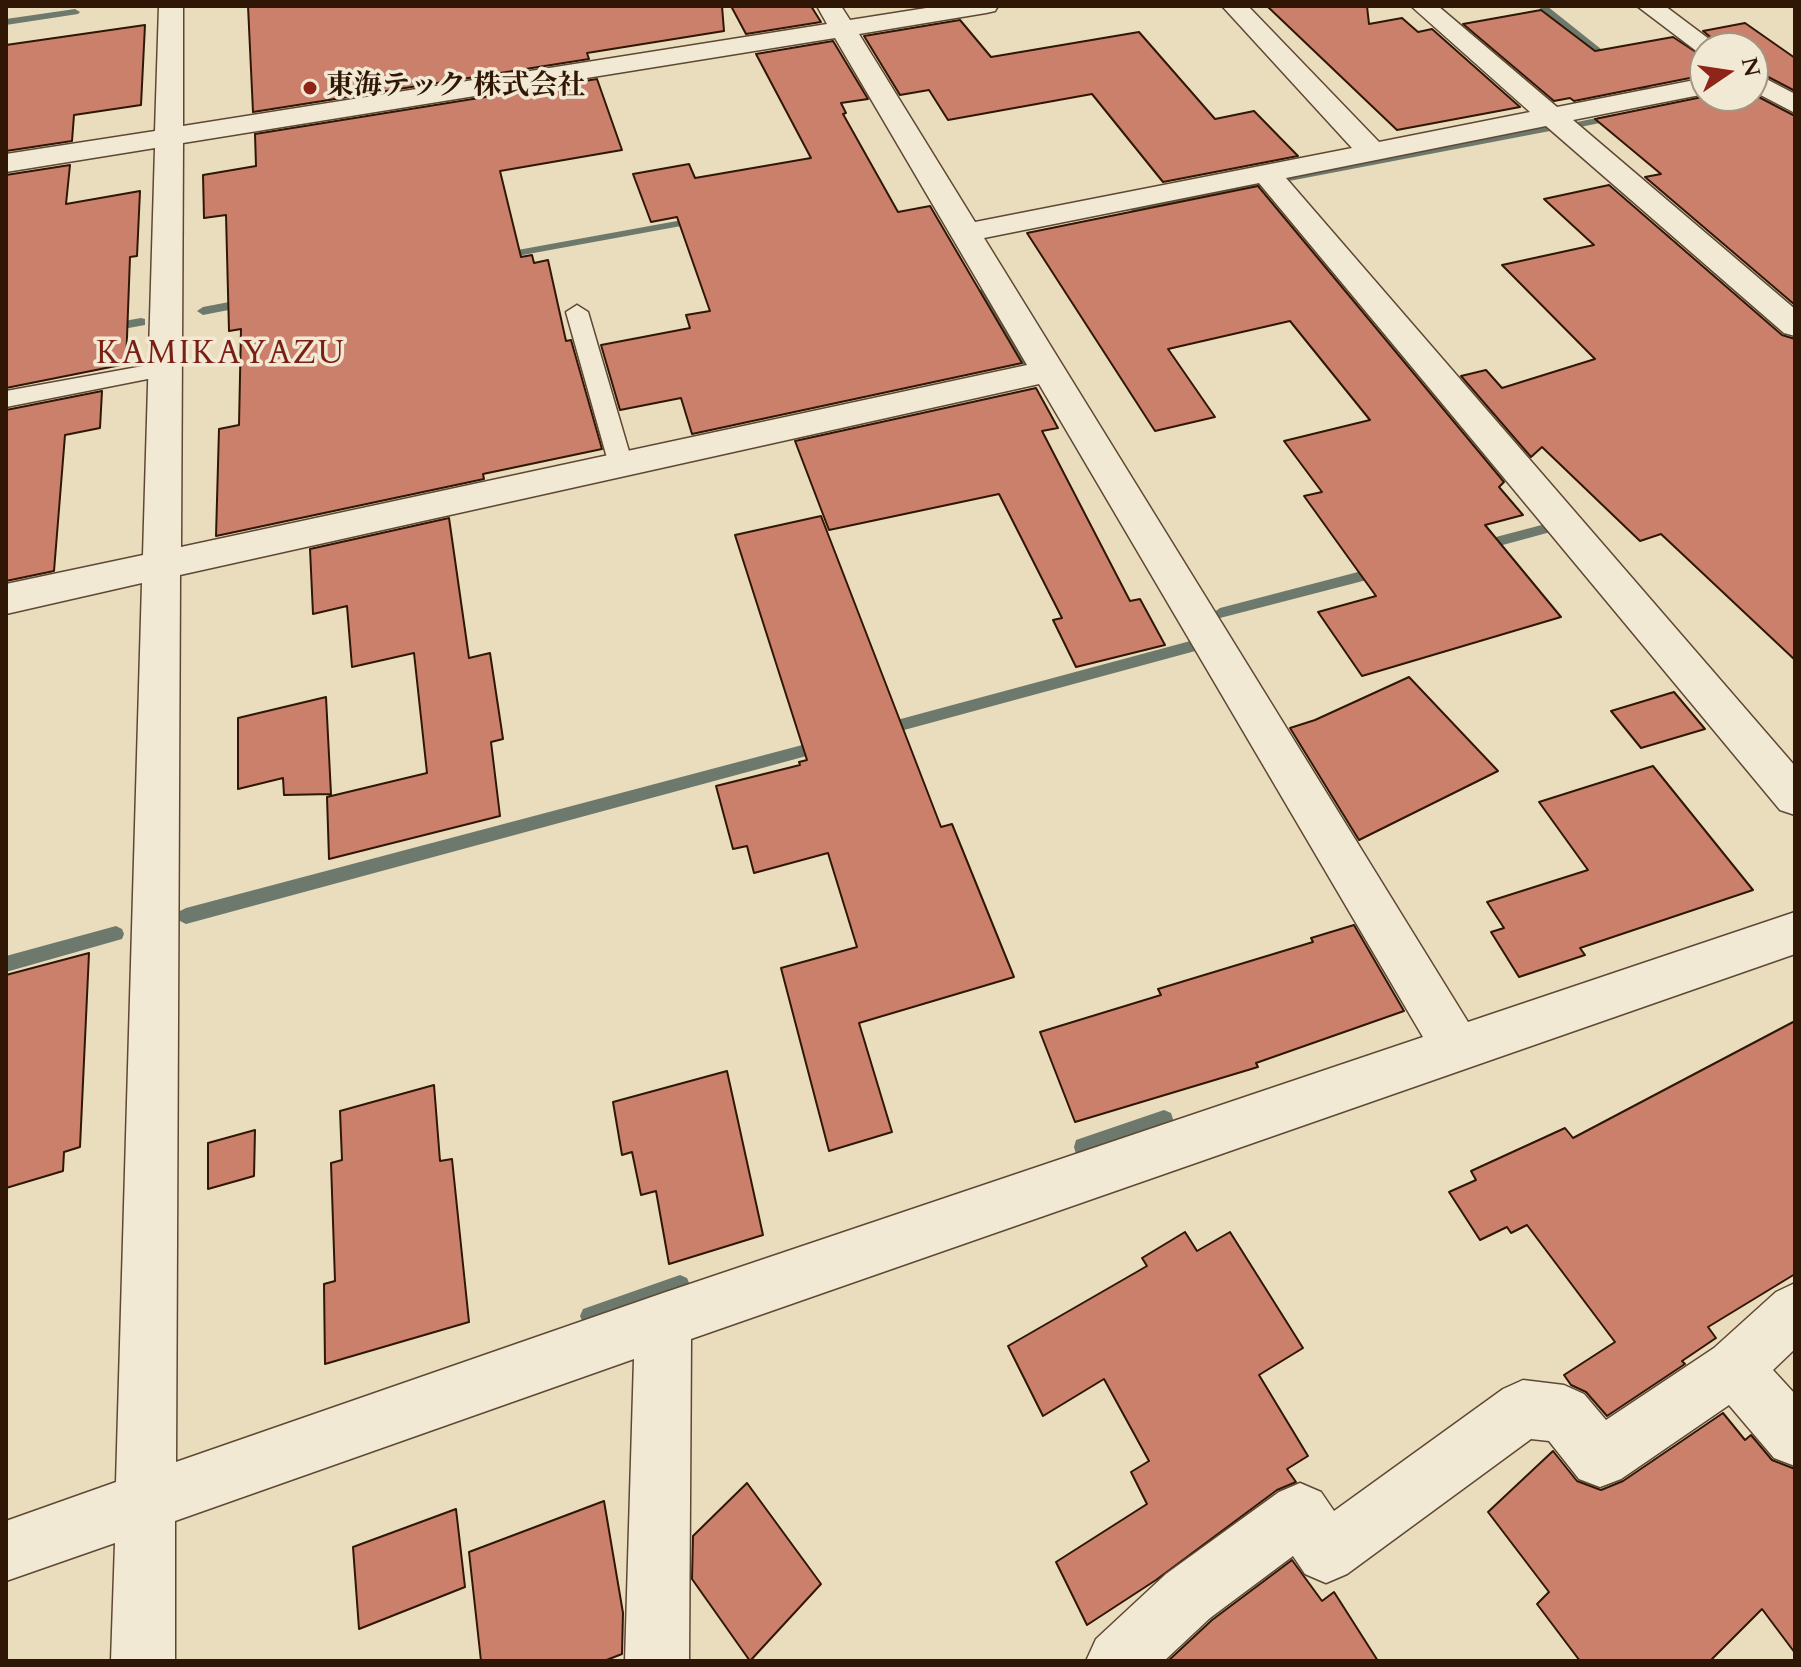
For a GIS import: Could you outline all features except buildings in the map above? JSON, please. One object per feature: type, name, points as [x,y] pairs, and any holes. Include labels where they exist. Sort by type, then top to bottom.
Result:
[{"type":"street","points":[[143,1661],[171,6]]},
{"type":"street","points":[[6,163],[168,137],[836,17],[986,6]]},
{"type":"street","points":[[1234,6],[1373,153]]},
{"type":"street","points":[[1423,6],[1795,326]]},
{"type":"street","points":[[1649,6],[1689,34]]},
{"type":"street","points":[[836,17],[1456,1048]]},
{"type":"street","points":[[1769,87],[1790,96]]},
{"type":"street","points":[[965,233],[1689,89]]},
{"type":"street","points":[[1266,173],[1795,797]]},
{"type":"street","points":[[6,599],[1048,371]]},
{"type":"street","points":[[6,1551],[1456,1048],[1789,943]]},
{"type":"street","points":[[1118,1661],[1188,1596],[1300,1513],[1326,1553],[1523,1409],[1564,1414],[1600,1458],[1734,1368],[1795,1311]]},
{"type":"street","points":[[657,1661],[663,1321]]},
{"type":"street","points":[[1734,1368],[1795,1437]]},
{"type":"lane","points":[[577,312],[621,465]]},
{"type":"lane","points":[[6,399],[165,369]]},
{"type":"waterway","points":[[1541,6],[1647,90]]},
{"type":"waterway","points":[[6,22],[75,12]]},
{"type":"waterway","points":[[1569,120],[1575,125],[1616,117]]},
{"type":"waterway","points":[[1284,179],[1546,129]]},
{"type":"waterway","points":[[1132,208],[1260,184]]},
{"type":"waterway","points":[[501,256],[699,220]]},
{"type":"waterway","points":[[983,292],[1024,361]]},
{"type":"waterway","points":[[203,311],[250,302]]},
{"type":"waterway","points":[[107,328],[141,322]]},
{"type":"waterway","points":[[1477,547],[1553,527]]},
{"type":"waterway","points":[[1220,613],[1381,571]]},
{"type":"waterway","points":[[882,730],[1194,646]]},
{"type":"waterway","points":[[186,916],[825,745]]},
{"type":"waterway","points":[[6,964],[116,934]]},
{"type":"waterway","points":[[1083,1147],[1164,1119]]},
{"type":"waterway","points":[[590,1316],[680,1285]]},
{"type":"place","name":"東海テック 株式会社","points":[[310,88]]},
{"type":"district","name":"KAMIKAYAZU","points":[[221,356]]}]
